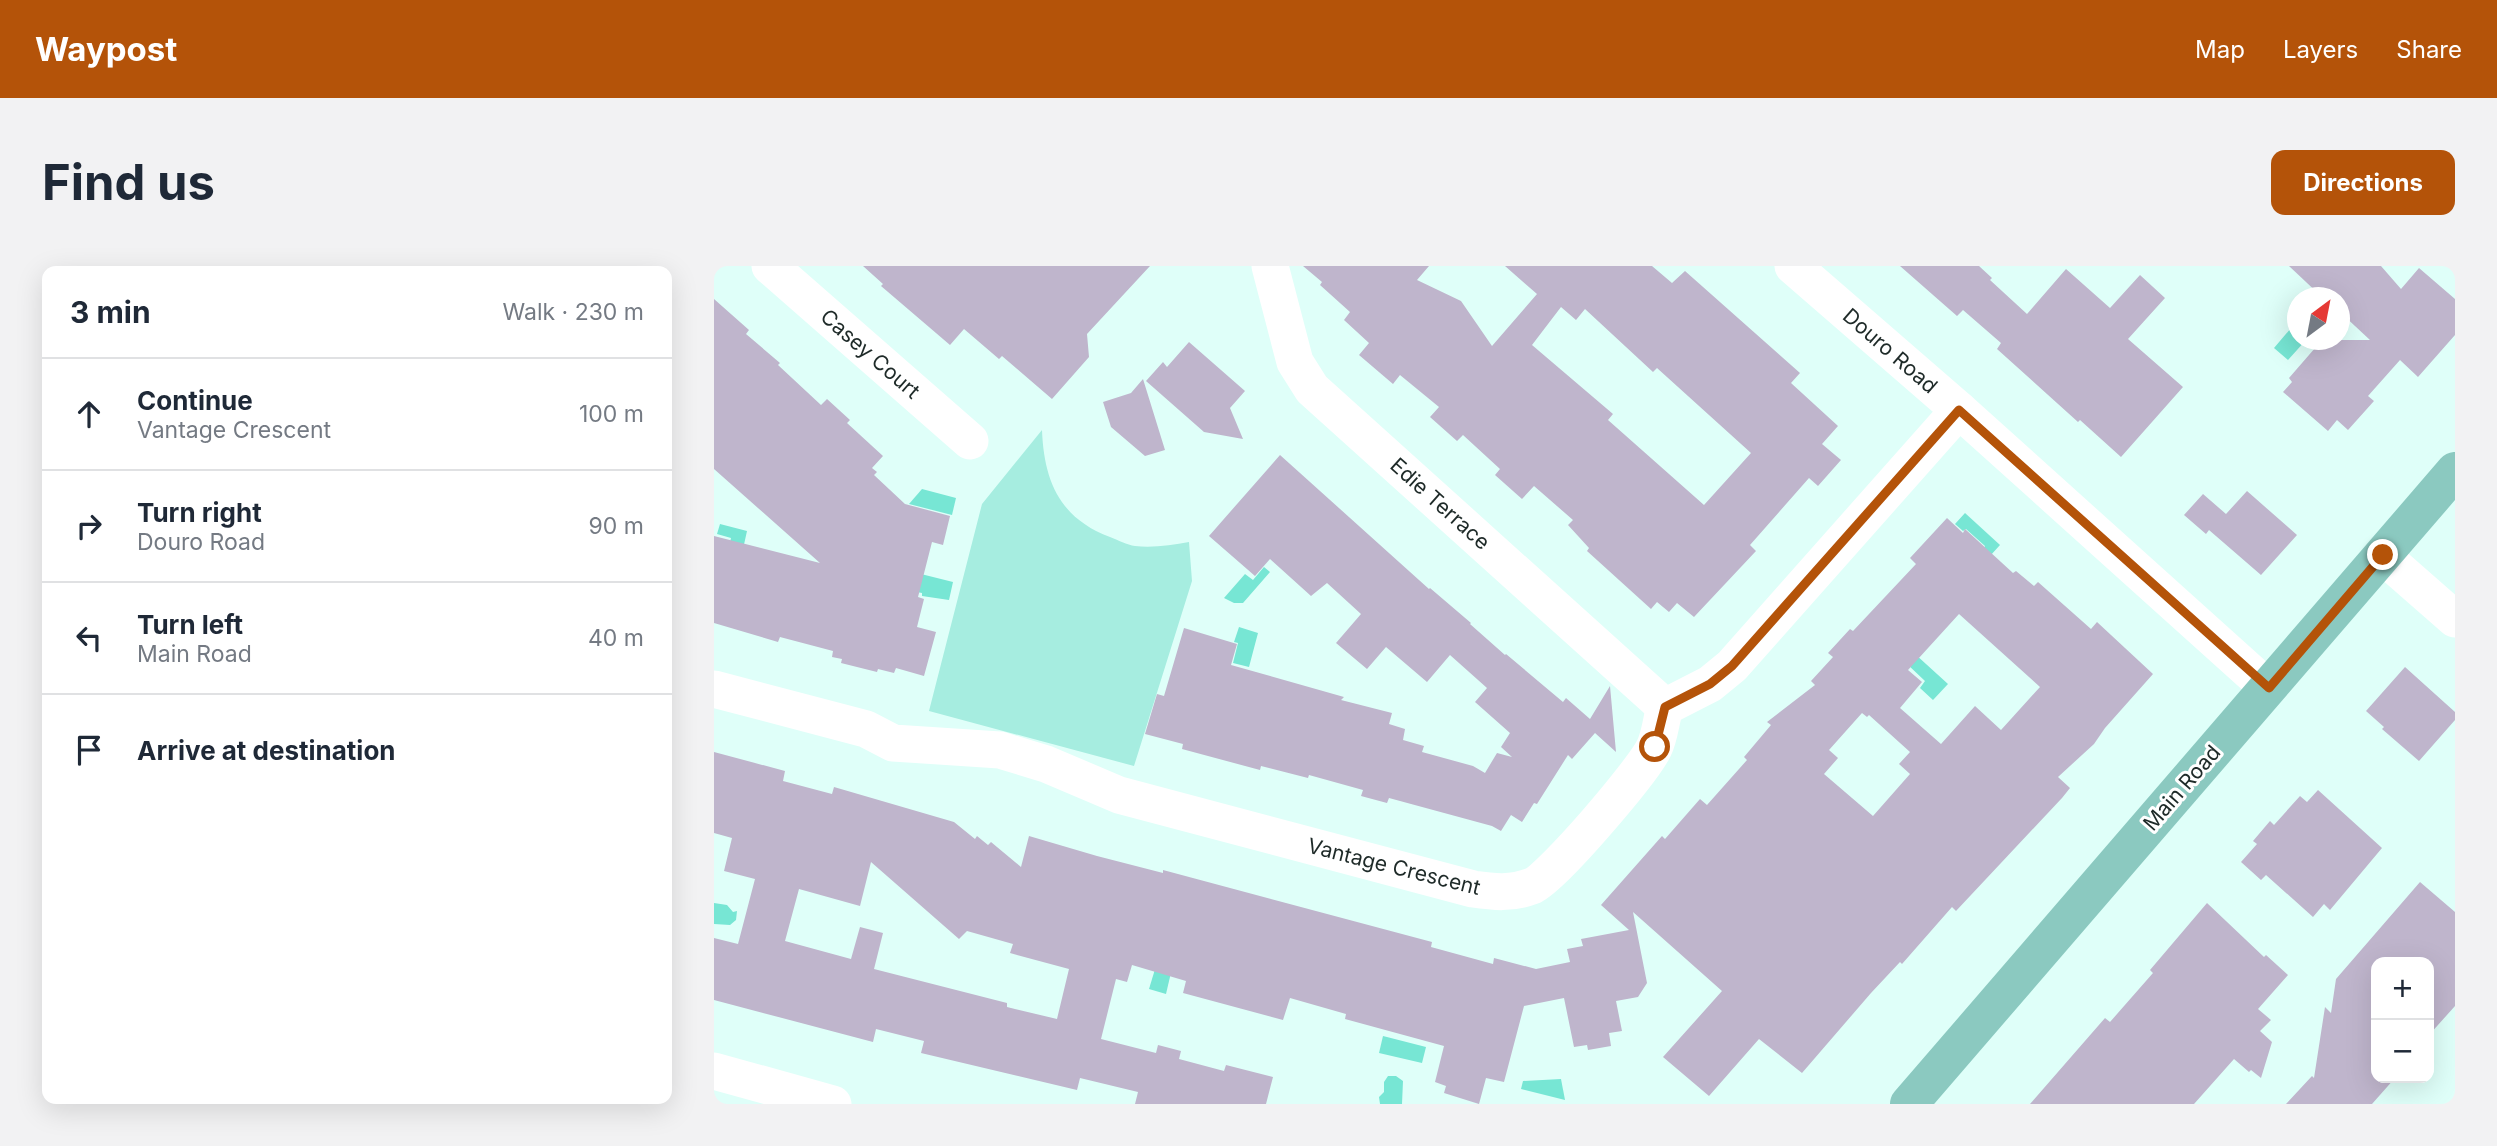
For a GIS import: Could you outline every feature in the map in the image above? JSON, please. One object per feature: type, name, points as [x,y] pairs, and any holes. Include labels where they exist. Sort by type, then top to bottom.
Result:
[{"type":"main road","name":"Main Road","points":[[1909,1104],[2455,471]]},
{"type":"street","name":"Casey Court","points":[[770,266],[970,441]]},
{"type":"street","name":"Edie Terrace","points":[[1270,266],[1295,362],[1312,389],[1665,707]]},
{"type":"street","name":"Douro Road","points":[[1793,266],[1959,410],[2269,688]]},
{"type":"street","points":[[1665,707],[1710,684],[1732,666],[1959,410]]},
{"type":"street","points":[[2383,555],[2455,619]]},
{"type":"street","name":"Vantage Crescent","points":[[714,689],[866,729],[893,743],[1000,750],[1046,764],[1119,795],[1473,889],[1507,893],[1535,885],[1557,867],[1640,770],[1655,747],[1665,707]]},
{"type":"street","points":[[714,1071],[833,1104]]},
{"type":"shaded area","points":[[2287,333],[2287,350],[2297,350],[2288,360],[2274,348]]},
{"type":"shaded area","points":[[1042,430],[1046,465],[1051,481],[1067,508],[1078,519],[1093,529],[1132,545],[1142,547],[1189,542],[1192,581],[1134,766],[929,711],[982,504]]},
{"type":"shaded area","points":[[922,489],[956,498],[952,515],[909,504]]},
{"type":"shaded area","points":[[1965,513],[2000,545],[1990,556],[1983,550],[1985,546],[1966,529],[1963,531],[1955,524]]},
{"type":"shaded area","points":[[720,524],[747,531],[741,558],[727,555],[731,538],[717,534]]},
{"type":"shaded area","points":[[1264,567],[1270,572],[1243,603],[1234,603],[1224,598],[1245,574],[1253,580]]},
{"type":"shaded area","points":[[917,573],[953,582],[949,600],[922,596],[922,593],[912,591]]},
{"type":"shaded area","points":[[1239,627],[1258,633],[1249,667],[1233,663],[1238,643],[1234,642]]},
{"type":"shaded area","points":[[1915,654],[1948,684],[1933,700],[1920,688],[1925,681],[1906,663]]},
{"type":"shaded area","points":[[714,903],[727,905],[733,912],[737,911],[736,920],[730,925],[714,924]]},
{"type":"shaded area","points":[[1176,951],[1166,994],[1149,989],[1159,956]]},
{"type":"shaded area","points":[[1383,1036],[1426,1047],[1422,1063],[1379,1053]]},
{"type":"shaded area","points":[[1388,1076],[1396,1076],[1403,1081],[1402,1104],[1380,1104],[1379,1097],[1384,1092],[1384,1082]]},
{"type":"shaded area","points":[[1561,1079],[1565,1100],[1521,1089],[1523,1081]]},
{"type":"building","points":[[863,266],[1150,266],[1087,334],[1089,357],[1052,399],[1002,356],[999,359],[964,329],[950,345],[881,286],[883,284]]},
{"type":"building","points":[[1303,266],[1429,266],[1417,280],[1461,301],[1492,346],[1537,294],[1505,266],[1652,266],[1672,283],[1685,271],[1800,373],[1791,383],[1838,426],[1822,444],[1841,460],[1818,486],[1809,478],[1750,545],[1756,551],[1694,617],[1677,603],[1669,612],[1657,602],[1651,609],[1587,551],[1589,548],[1568,525],[1573,520],[1534,486],[1522,499],[1495,475],[1500,469],[1463,435],[1457,441],[1430,417],[1439,407],[1400,375],[1393,384],[1359,355],[1369,343],[1344,320],[1350,312],[1320,285],[1322,282]],"holes":[[[1561,307],[1576,320],[1585,309],[1653,372],[1657,368],[1751,453],[1704,505],[1608,420],[1613,414],[1532,345]]]},
{"type":"building","points":[[1900,266],[1979,266],[1992,278],[1990,280],[2027,314],[2066,269],[2110,308],[2140,275],[2165,298],[2128,339],[2183,387],[2121,457],[1997,349],[2001,343],[1963,310],[1957,316]]},
{"type":"building","points":[[2289,266],[2381,266],[2401,289],[2419,268],[2455,299],[2455,335],[2418,377],[2400,360],[2368,396],[2374,401],[2348,430],[2337,420],[2328,431],[2283,392],[2292,382],[2289,378],[2313,350],[2350,350],[2350,340],[2370,340],[2350,321],[2350,287],[2311,287]]},
{"type":"building","points":[[714,299],[749,330],[746,334],[780,363],[778,365],[821,405],[827,399],[850,420],[847,423],[883,456],[872,468],[877,472],[874,475],[905,504],[950,516],[943,545],[932,542],[918,597],[924,599],[917,627],[936,632],[924,676],[896,668],[894,673],[878,669],[877,672],[841,663],[842,659],[832,657],[833,651],[780,637],[778,642],[714,623],[714,536],[820,563],[714,469]]},
{"type":"building","points":[[1189,342],[1245,391],[1230,408],[1243,439],[1204,432],[1146,381],[1163,362],[1167,367]]},
{"type":"building","points":[[1143,379],[1165,450],[1145,456],[1111,427],[1103,402],[1131,393]]},
{"type":"building","points":[[1280,455],[1429,589],[1563,702],[1566,698],[1590,719],[1610,686],[1616,752],[1595,733],[1572,759],[1568,755],[1537,804],[1534,803],[1522,822],[1511,815],[1501,831],[1492,826],[1389,798],[1387,803],[1361,796],[1363,790],[1309,775],[1308,778],[1261,766],[1260,770],[1182,749],[1183,744],[1145,734],[1157,694],[1164,696],[1184,628],[1237,644],[1231,665],[1344,697],[1341,700],[1392,713],[1389,724],[1405,729],[1403,740],[1424,746],[1422,752],[1473,766],[1485,773],[1497,753],[1512,757],[1501,747],[1510,733],[1475,702],[1487,688],[1450,655],[1427,682],[1386,647],[1367,669],[1336,643],[1361,614],[1327,583],[1311,596],[1270,559],[1255,576],[1209,536]]},
{"type":"building","points":[[2247,491],[2297,535],[2261,575],[2209,530],[2206,534],[2184,515],[2203,494],[2226,514]]},
{"type":"building","points":[[1947,518],[1963,533],[1965,529],[2013,573],[2016,571],[2034,586],[2038,582],[2091,629],[2097,622],[2153,674],[2094,744],[2058,777],[2070,788],[2062,798],[1956,911],[1952,907],[1902,964],[1900,962],[1802,1073],[1759,1039],[1709,1096],[1663,1057],[1722,991],[1633,912],[1647,983],[1638,997],[1616,1001],[1622,1031],[1609,1033],[1611,1046],[1588,1050],[1587,1045],[1574,1047],[1564,998],[1524,1006],[1504,1082],[1486,1078],[1479,1104],[1444,1093],[1446,1086],[1435,1082],[1444,1046],[1345,1019],[1346,1014],[1290,998],[1283,1020],[1183,993],[1186,981],[1132,965],[1127,982],[1116,979],[1101,1039],[1156,1053],[1158,1045],[1181,1051],[1179,1059],[1224,1071],[1226,1065],[1273,1077],[1266,1104],[1135,1104],[1138,1092],[1080,1078],[1077,1090],[921,1053],[924,1041],[876,1029],[873,1042],[714,1000],[714,938],[738,944],[755,879],[724,871],[732,838],[714,833],[714,752],[785,771],[783,781],[832,794],[834,787],[954,822],[975,839],[977,836],[988,845],[991,842],[1021,867],[1029,836],[1432,942],[1431,947],[1493,964],[1494,958],[1536,969],[1570,962],[1567,949],[1583,946],[1581,939],[1629,930],[1601,905],[1662,836],[1665,839],[1700,799],[1707,805],[1747,760],[1744,757],[1771,725],[1767,722],[1815,685],[1811,681],[1833,657],[1828,653],[1850,629],[1853,631],[1916,564],[1910,558]],"holes":[[[1959,614],[2040,687],[2001,730],[1975,706],[1941,744],[1900,708],[1922,682],[1908,670]],[[1862,713],[1867,717],[1869,715],[1910,752],[1899,764],[1910,774],[1873,816],[1824,774],[1838,758],[1829,750]],[[871,862],[959,939],[967,931],[1013,944],[1010,953],[1069,969],[1057,1019],[1007,1007],[1007,1003],[874,969],[883,933],[860,927],[851,959],[785,941],[799,889],[860,906]]]},
{"type":"building","points":[[2405,667],[2455,712],[2455,720],[2419,761],[2382,729],[2384,727],[2366,711]]},
{"type":"building","points":[[2318,790],[2382,848],[2330,910],[2324,904],[2313,917],[2266,875],[2261,880],[2241,862],[2257,844],[2253,841],[2270,821],[2274,825],[2300,796],[2307,802]]},
{"type":"building","points":[[2420,882],[2455,912],[2455,1006],[2434,1029],[2434,957],[2371,957],[2371,1083],[2391,1083],[2372,1104],[2286,1104],[2312,1076],[2314,1078],[2325,1007],[2331,1013],[2336,979]]},
{"type":"building","points":[[2207,903],[2264,957],[2266,955],[2288,975],[2258,1009],[2271,1020],[2260,1031],[2272,1042],[2261,1078],[2234,1059],[2194,1104],[2030,1104],[2105,1018],[2110,1022],[2153,973],[2150,970]]},
{"type":"route","points":[[1655,747],[1665,707],[1710,684],[1732,666],[1959,410],[2269,688],[2383,555]]}]
